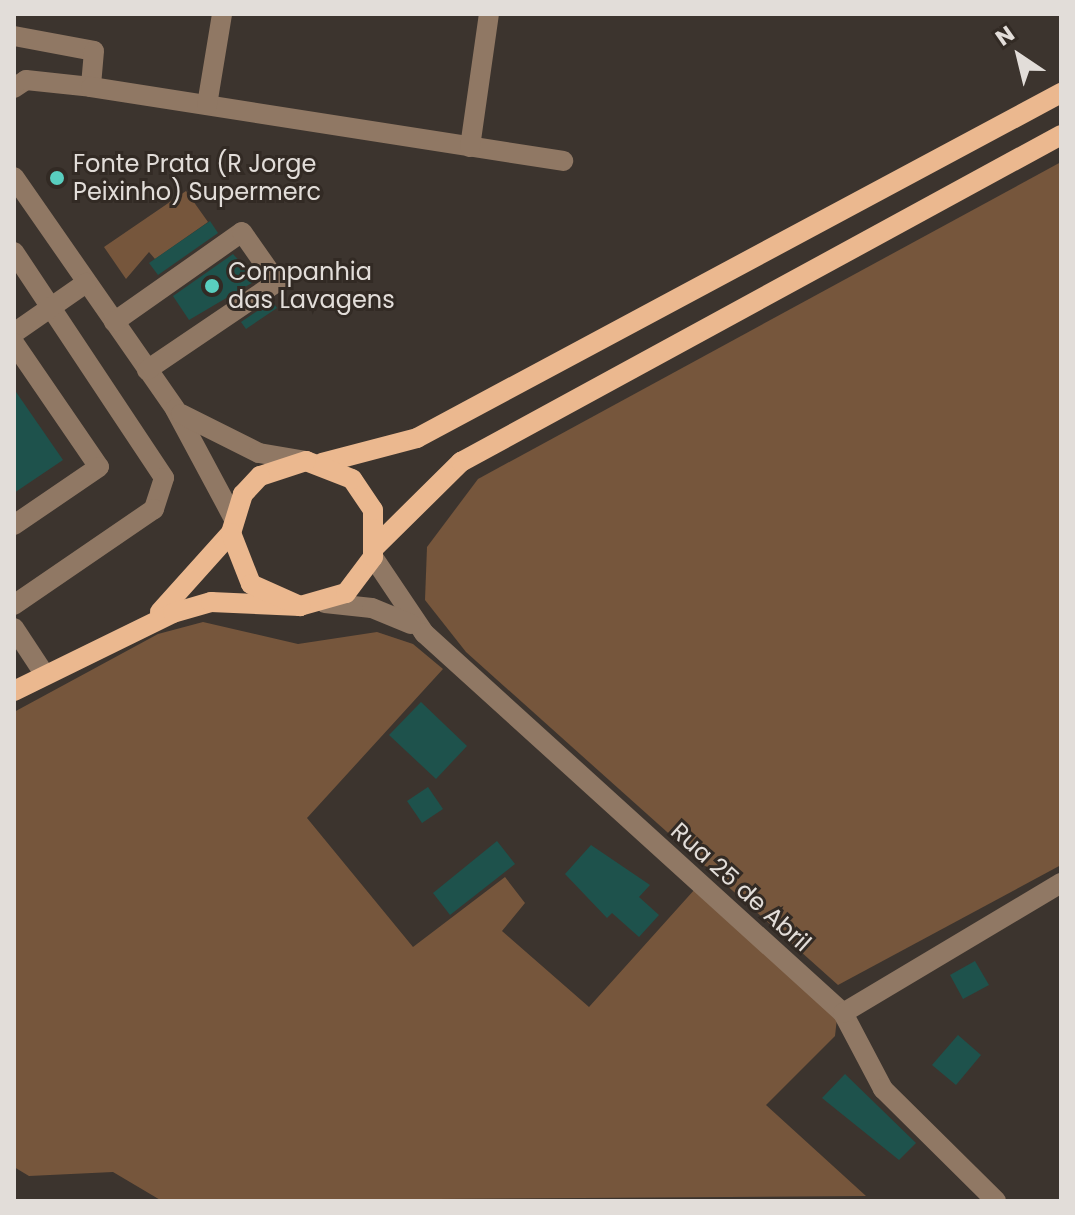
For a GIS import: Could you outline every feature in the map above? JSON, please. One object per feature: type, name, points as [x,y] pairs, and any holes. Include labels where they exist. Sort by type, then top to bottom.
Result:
[{"type":"main road","points":[[14,691],[140,626],[174,602],[232,525],[260,476],[417,438],[1061,93]]},
{"type":"main road","points":[[140,626],[211,602],[300,606],[325,603],[346,593],[374,552],[461,462],[1061,135]]},
{"type":"main road","points":[[314,462],[364,493],[374,552]]},
{"type":"main road","points":[[232,525],[251,584],[300,606]]},
{"type":"street","points":[[207,105],[222,14]]},
{"type":"street","points":[[470,147],[489,14]]},
{"type":"street","points":[[14,36],[94,51],[91,87]]},
{"type":"street","points":[[14,88],[26,80],[91,87],[563,161]]},
{"type":"street","points":[[14,177],[175,409],[232,525]]},
{"type":"street","points":[[114,322],[242,232],[277,282],[147,370]]},
{"type":"street","points":[[14,252],[164,478],[154,509],[14,605]]},
{"type":"street","points":[[14,333],[86,283]]},
{"type":"street","points":[[14,343],[99,467],[14,525]]},
{"type":"street","points":[[175,409],[219,438],[314,462]]},
{"type":"street","points":[[374,552],[424,633]]},
{"type":"street","points":[[325,603],[398,616],[424,633]]},
{"type":"street","points":[[14,628],[45,675]]},
{"type":"street","name":"Rua 25 de Abril","points":[[424,633],[843,1013],[883,1089],[996,1201]]},
{"type":"street","points":[[843,1013],[1061,883]]},
{"type":"shaded area","points":[[1061,162],[1061,865],[838,985],[466,652],[425,600],[427,547],[478,479]]},
{"type":"shaded area","points":[[186,191],[208,222],[155,259],[149,252],[126,279],[104,247]]},
{"type":"shaded area","points":[[203,622],[298,644],[377,632],[413,644],[443,669],[307,818],[413,947],[505,877],[525,903],[502,931],[589,1007],[695,889],[837,1018],[835,1036],[766,1105],[866,1196],[162,1201],[113,1172],[29,1176],[14,1167],[14,712],[158,634]]},
{"type":"building","points":[[210,221],[218,233],[158,275],[149,263]]},
{"type":"building","points":[[233,254],[257,280],[189,320],[173,296]]},
{"type":"building","points":[[272,301],[277,308],[246,329],[241,322]]},
{"type":"building","points":[[14,389],[63,460],[14,493]]},
{"type":"building","points":[[421,702],[467,746],[436,779],[389,735]]},
{"type":"building","points":[[428,787],[443,809],[422,823],[407,801]]},
{"type":"building","points":[[497,841],[515,864],[450,915],[433,893]]},
{"type":"building","points":[[591,845],[650,885],[639,897],[659,915],[639,937],[612,913],[607,918],[565,874]]},
{"type":"building","points":[[975,961],[989,985],[963,999],[950,975]]},
{"type":"building","points":[[958,1035],[981,1055],[956,1085],[932,1065]]},
{"type":"building","points":[[845,1074],[916,1143],[899,1160],[822,1098]]},
{"type":"place","name":"Fonte Prata (R Jorge Peixinho) Supermerc","points":[[57,178]]},
{"type":"place","name":"Companhia das Lavagens","points":[[212,286]]}]
